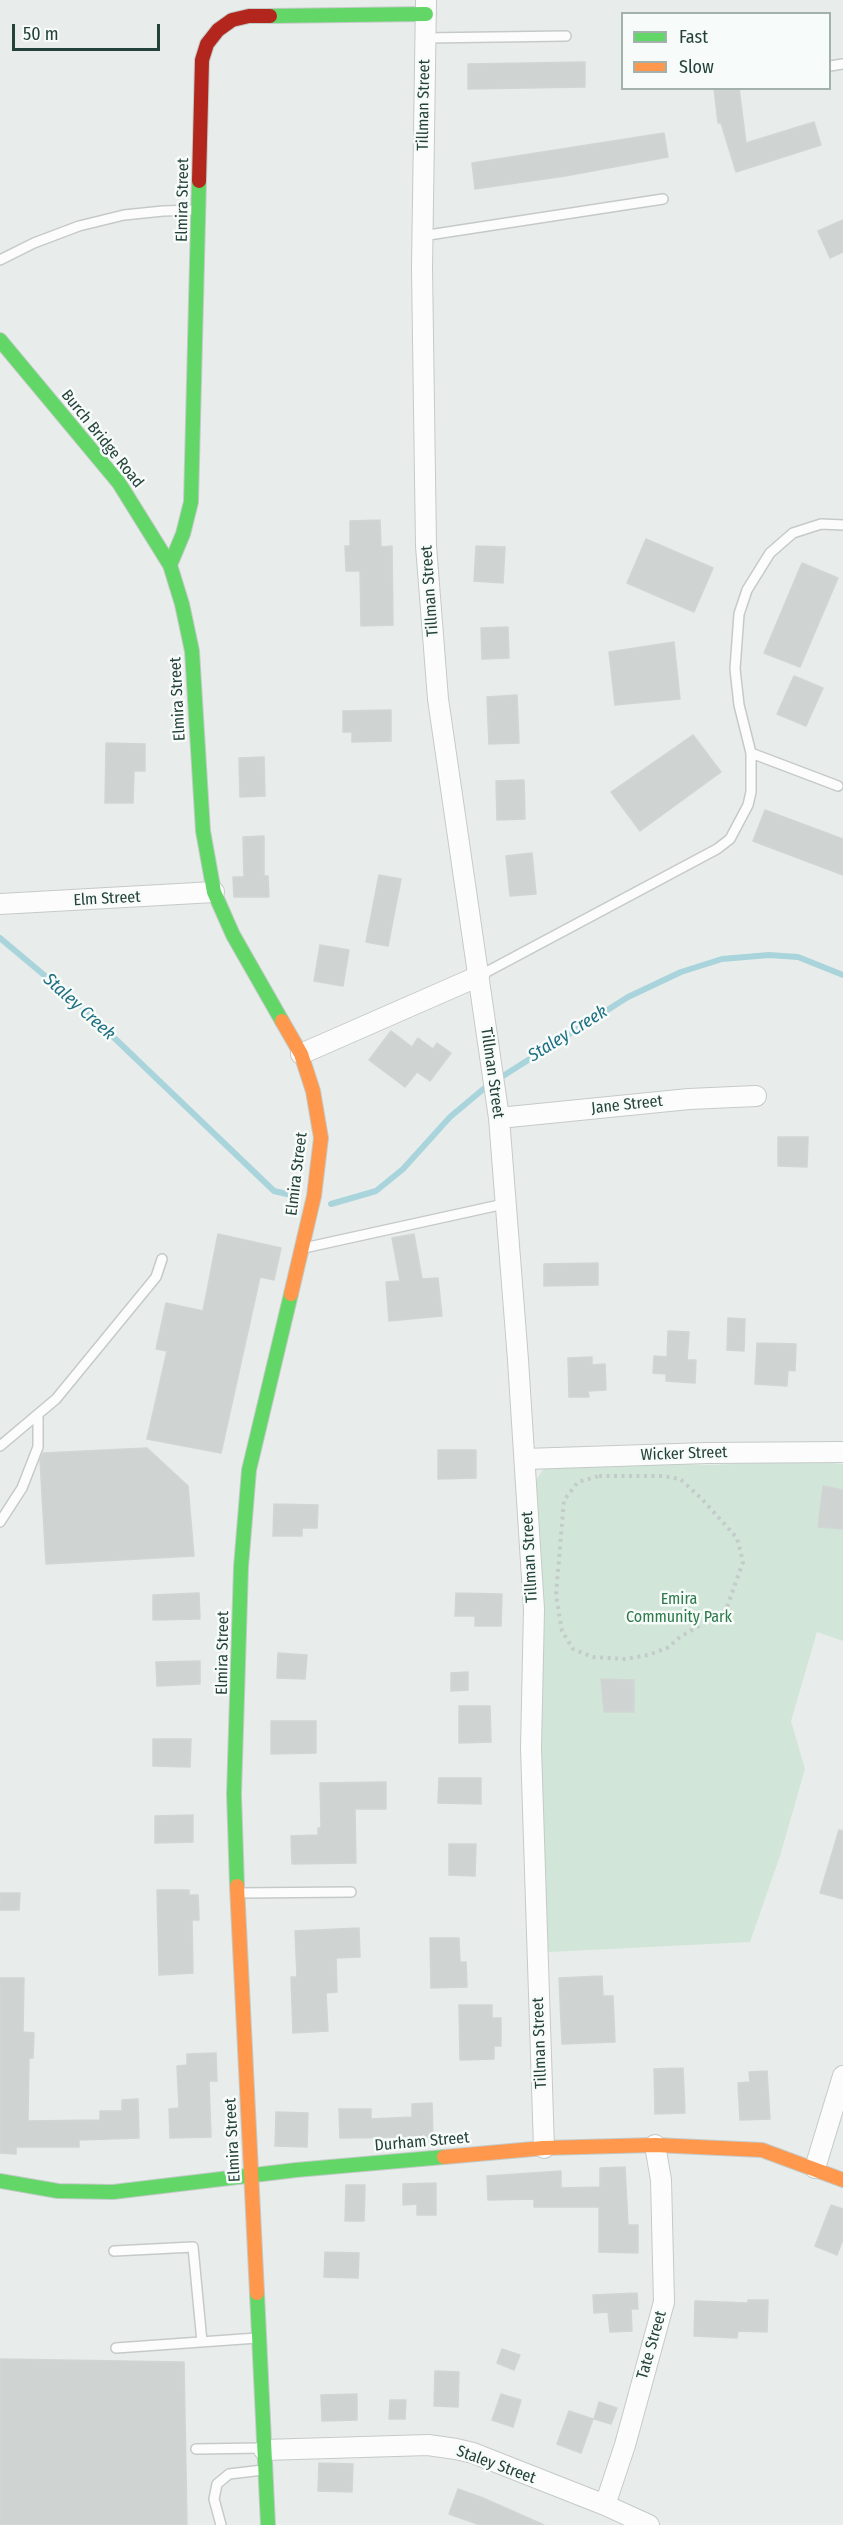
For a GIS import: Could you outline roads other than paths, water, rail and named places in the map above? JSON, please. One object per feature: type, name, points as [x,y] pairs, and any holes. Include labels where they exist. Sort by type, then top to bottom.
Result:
[{"type":"street","name":"Tillman Street","points":[[426,7],[422,236],[423,454],[433,645],[450,788],[499,1118],[525,1459],[534,1609],[531,1748],[544,2148]]},
{"type":"street","name":"Elmira Street","points":[[268,2525],[234,1794],[241,1567],[249,1470],[314,1196],[321,1138],[314,1091],[301,1054],[233,935],[214,892],[203,831],[192,651],[182,604],[170,565],[183,534],[191,502],[202,60],[207,44],[218,30],[232,20],[249,16],[426,7]]},
{"type":"street","name":"Burch Bridge Road","points":[[0,340],[119,483],[170,565]]},
{"type":"street","name":"Elm Street","points":[[0,904],[214,892]]},
{"type":"street","points":[[301,1054],[479,976]]},
{"type":"street","name":"Jane Street","points":[[499,1118],[689,1099],[756,1096]]},
{"type":"street","name":"Wicker Street","points":[[525,1459],[707,1453],[843,1452]]},
{"type":"street","points":[[815,2168],[843,2076]]},
{"type":"street","name":"Durham Street","points":[[0,2181],[58,2191],[114,2192],[251,2175],[544,2148],[655,2145],[762,2150],[843,2180]]},
{"type":"street","name":"Tate Street","points":[[605,2505],[625,2445],[664,2302],[661,2180],[655,2145]]},
{"type":"street","name":"Staley Street","points":[[264,2449],[417,2445],[456,2449],[473,2453],[605,2505],[649,2525]]},
{"type":"lane","points":[[425,38],[566,36]]},
{"type":"lane","points":[[422,236],[663,199]]},
{"type":"lane","points":[[0,260],[34,243],[79,226],[124,215],[199,210]]},
{"type":"lane","points":[[479,976],[717,849],[730,839],[748,805],[752,766],[739,705],[735,669],[739,614],[747,590],[770,553],[793,533],[821,524],[843,525]]},
{"type":"lane","points":[[751,753],[838,786]]},
{"type":"lane","points":[[302,1249],[504,1204]]},
{"type":"lane","points":[[0,1446],[56,1400],[156,1277],[162,1258]]},
{"type":"lane","points":[[0,1522],[22,1488],[38,1447],[38,1414]]},
{"type":"lane","points":[[237,1893],[351,1892]]},
{"type":"lane","points":[[114,2251],[193,2247],[202,2342]]},
{"type":"lane","points":[[116,2348],[260,2338]]},
{"type":"lane","points":[[196,2449],[264,2449]]},
{"type":"lane","points":[[221,2525],[214,2499],[217,2484],[229,2474],[265,2469]]},
{"type":"waterway","name":"Staley Creek","points":[[0,938],[81,1006],[274,1191],[291,1195]]},
{"type":"waterway","name":"Staley Creek","points":[[331,1204],[376,1191],[403,1169],[450,1117],[487,1086],[628,997],[681,972],[722,959],[769,955],[798,957],[843,975]]},
{"type":"park label","name":"Emira Community Park","points":[[679,1609]]}]
